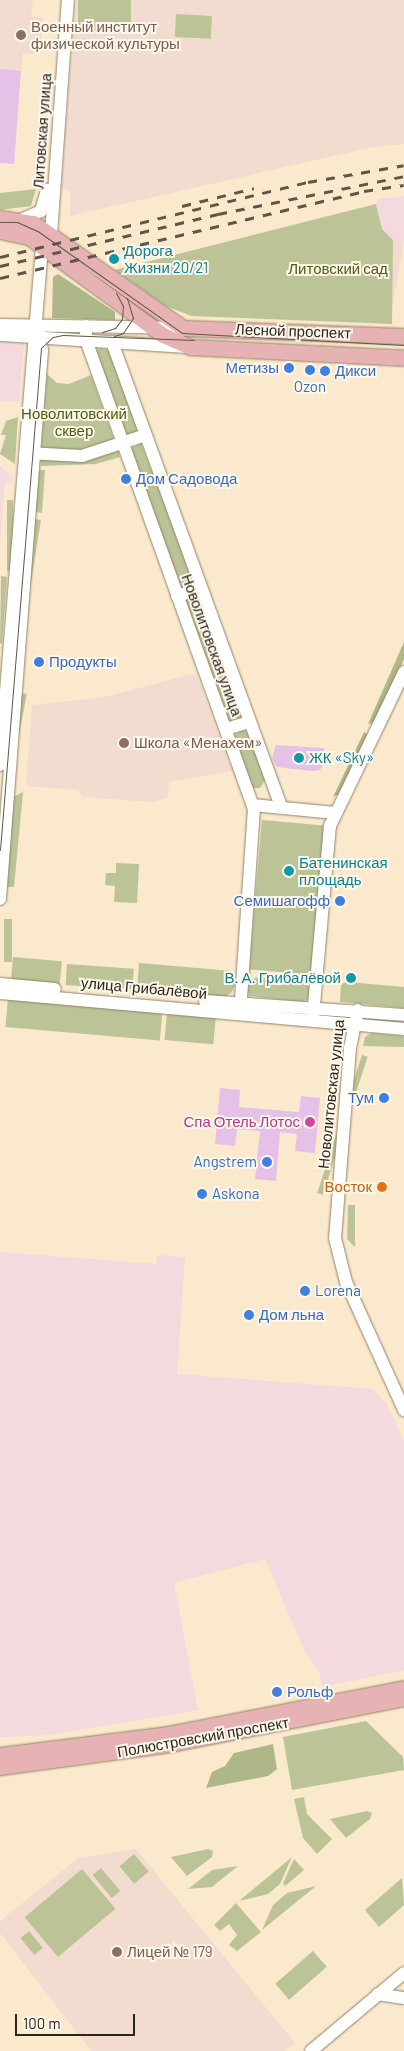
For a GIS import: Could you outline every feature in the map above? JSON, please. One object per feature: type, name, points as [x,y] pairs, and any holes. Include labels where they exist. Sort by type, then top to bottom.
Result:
[{"type":"main road","name":"Лесной проспект","points":[[0,218],[23,219],[136,322],[154,328],[190,347],[404,358]]},
{"type":"main road","name":"Лесной проспект","points":[[0,231],[22,234],[47,241],[126,289],[183,328],[404,336]]},
{"type":"main road","name":"Полюстровский проспект","points":[[0,1755],[168,1734],[404,1688]]},
{"type":"main road","name":"Полюстровский проспект","points":[[0,1767],[170,1744],[404,1698]]},
{"type":"street","name":"Литовская улица","points":[[23,219],[38,215],[46,200],[60,0]]},
{"type":"street","name":"Литовская улица","points":[[0,899],[38,334],[68,0]]},
{"type":"street","points":[[126,289],[136,322]]},
{"type":"street","points":[[0,336],[38,334],[86,326],[136,322]]},
{"type":"street","points":[[112,342],[136,322]]},
{"type":"street","points":[[0,325],[38,334]]},
{"type":"street","name":"Новолитовская улица","points":[[86,326],[86,340],[253,805],[240,1008]]},
{"type":"street","name":"Лесной проспект","points":[[154,328],[183,328]]},
{"type":"street","name":"Лесной проспект","points":[[38,334],[86,340],[190,347]]},
{"type":"street","name":"Новолитовская улица","points":[[112,342],[281,807]]},
{"type":"street","points":[[30,453],[82,456],[146,436]]},
{"type":"street","name":"Литовская улица","points":[[0,765],[30,453]]},
{"type":"street","points":[[177,596],[201,588]]},
{"type":"street","points":[[313,1015],[334,813],[404,672]]},
{"type":"street","points":[[226,730],[249,722]]},
{"type":"street","points":[[253,805],[334,813]]},
{"type":"street","name":"улица Грибалёвой","points":[[0,984],[313,1015],[356,1025],[404,1029]]},
{"type":"street","name":"улица Грибалёвой","points":[[0,993],[240,1008]]},
{"type":"street","name":"Новолитовская улица","points":[[358,1010],[335,1207],[336,1245],[346,1282],[404,1410]]},
{"type":"street","name":"улица Грибалёвой","points":[[313,1015],[358,1010],[404,1015]]},
{"type":"street","name":"Новолитовская улица","points":[[356,1025],[343,1237],[354,1279],[404,1390]]},
{"type":"street","points":[[310,2051],[404,1973]]},
{"type":"street","points":[[378,1994],[404,1998]]},
{"type":"shaded area","name":"Военный институт физической культуры","points":[[0,0],[33,0],[31,16],[43,17],[40,54],[23,53],[21,71],[0,69]]},
{"type":"shaded area","points":[[76,0],[404,0],[404,144],[373,147],[70,216],[70,190],[61,189]]},
{"type":"shaded area","points":[[404,196],[404,242],[393,240],[382,229],[376,204],[379,199]]},
{"type":"shaded area","points":[[393,240],[404,242],[389,325],[378,323]]},
{"type":"shaded area","points":[[0,342],[24,344],[19,402],[0,401]]},
{"type":"shaded area","points":[[0,466],[13,477],[12,484],[5,483],[0,541]]},
{"type":"shaded area","name":"Школа «Менахем»","points":[[196,673],[232,771],[169,782],[168,798],[151,802],[82,797],[78,790],[26,786],[32,705],[105,697]]},
{"type":"shaded area","points":[[0,1252],[156,1264],[157,1255],[185,1257],[177,1374],[373,1389],[387,1405],[404,1442],[404,1670],[322,1687],[319,1671],[305,1652],[265,1559],[174,1583],[198,1710],[49,1735],[0,1737]]},
{"type":"shaded area","name":"Лицей № 179","points":[[136,1849],[295,2043],[285,2051],[91,2051],[0,1933],[0,1921],[78,1858]]},
{"type":"green space","points":[[78,0],[131,0],[131,31],[78,31]]},
{"type":"green space","points":[[176,14],[212,16],[211,39],[175,37]]},
{"type":"green space","points":[[36,189],[31,206],[0,210],[0,193]]},
{"type":"green space","name":"Литовский сад","points":[[376,204],[382,229],[393,240],[392,324],[191,316],[166,306],[115,270]]},
{"type":"green space","points":[[58,274],[115,312],[115,320],[52,318],[53,277]]},
{"type":"green space","points":[[100,348],[111,351],[140,431],[128,438],[96,351]]},
{"type":"green space","name":"Новолитовский сквер","points":[[47,374],[57,383],[69,384],[91,375],[115,443],[85,453],[41,450]]},
{"type":"green space","points":[[18,417],[15,464],[0,454],[6,435],[1,435],[6,421]]},
{"type":"green space","points":[[141,443],[194,582],[181,588],[130,449]]},
{"type":"green space","points":[[118,450],[120,457],[96,464],[41,466],[41,458]]},
{"type":"green space","points":[[37,470],[45,470],[42,513],[36,512]]},
{"type":"green space","points":[[7,500],[13,500],[13,571],[7,571]]},
{"type":"green space","points":[[35,519],[41,520],[23,633],[17,632]]},
{"type":"green space","points":[[1,576],[7,577],[2,644],[0,643]]},
{"type":"green space","points":[[198,595],[242,717],[229,722],[185,600]]},
{"type":"green space","points":[[404,642],[404,659],[377,722],[368,724]]},
{"type":"green space","points":[[22,693],[27,694],[10,782],[5,781]]},
{"type":"green space","points":[[243,730],[247,732],[266,779],[260,788],[253,788],[233,736]]},
{"type":"green space","points":[[364,732],[369,736],[339,794],[333,797]]},
{"type":"green space","points":[[23,792],[14,887],[6,887],[13,797]]},
{"type":"green space","name":"Батенинская площадь","points":[[262,820],[324,825],[311,975],[249,969]]},
{"type":"green space","points":[[116,863],[139,864],[137,903],[114,902],[115,886],[105,885],[106,873],[116,873]]},
{"type":"green space","points":[[4,919],[12,919],[12,962],[4,962]]},
{"type":"green space","points":[[13,957],[62,961],[60,985],[11,981]]},
{"type":"green space","points":[[139,963],[232,971],[231,978],[237,980],[232,992],[224,998],[137,991]]},
{"type":"green space","points":[[67,964],[134,969],[132,990],[66,985]]},
{"type":"green space","points":[[258,977],[298,980],[312,988],[309,999],[301,1002],[249,996],[246,982]]},
{"type":"green space","points":[[348,982],[404,987],[404,1008],[340,1002],[341,984]]},
{"type":"green space","points":[[8,998],[162,1012],[160,1040],[5,1027]]},
{"type":"green space","points":[[167,1012],[216,1016],[213,1044],[165,1040]]},
{"type":"green space","points":[[371,1033],[404,1036],[404,1047],[363,1046],[365,1037]]},
{"type":"green space","points":[[362,1055],[368,1057],[323,1195],[317,1193]]},
{"type":"green space","points":[[348,1205],[355,1205],[355,1247],[347,1239]]},
{"type":"green space","points":[[366,1721],[403,1757],[404,1770],[292,1790],[283,1737]]},
{"type":"green space","points":[[273,1744],[277,1769],[268,1776],[206,1788],[212,1772],[225,1766],[234,1753]]},
{"type":"green space","points":[[304,1797],[307,1814],[332,1839],[317,1854],[303,1838],[294,1799]]},
{"type":"green space","points":[[367,1811],[372,1813],[370,1819],[346,1838],[330,1819]]},
{"type":"green space","points":[[208,1849],[213,1851],[212,1857],[187,1876],[171,1857]]},
{"type":"green space","points":[[134,1854],[149,1872],[134,1884],[119,1866]]},
{"type":"green space","points":[[292,1857],[280,1884],[268,1894],[239,1901]]},
{"type":"green space","points":[[294,1859],[304,1870],[285,1886],[283,1883]]},
{"type":"green space","points":[[238,1866],[212,1887],[188,1889],[212,1870]]},
{"type":"green space","points":[[101,1868],[120,1891],[112,1898],[93,1875]]},
{"type":"green space","points":[[82,1869],[115,1909],[58,1957],[25,1917]]},
{"type":"green space","points":[[402,1878],[404,1905],[379,1927],[365,1910]]},
{"type":"green space","points":[[316,1886],[262,1930],[273,1905],[287,1893]]},
{"type":"green space","points":[[236,1903],[261,1932],[237,1951],[229,1945],[237,1935],[229,1924],[220,1931],[214,1925]]},
{"type":"green space","points":[[29,1931],[43,1948],[34,1955],[20,1938]]},
{"type":"green space","points":[[313,1951],[327,1967],[289,2000],[275,1984]]},
{"type":"building","points":[[0,69],[21,71],[14,164],[0,163]]},
{"type":"building","name":"ЖК «Sky»","points":[[276,745],[324,748],[325,761],[320,770],[312,771],[277,767],[272,758]]},
{"type":"building","points":[[220,1088],[240,1090],[239,1107],[299,1112],[301,1096],[320,1098],[315,1153],[295,1151],[297,1134],[280,1132],[276,1181],[255,1179],[260,1131],[237,1129],[235,1146],[215,1144]]},
{"type":"tram line","points":[[0,222],[17,222],[39,232],[182,333],[404,345]]},
{"type":"tram line","points":[[102,332],[115,328],[122,319],[123,306],[116,293]]},
{"type":"tram line","points":[[114,336],[123,333],[133,318],[127,298]]},
{"type":"tram line","points":[[0,850],[41,348],[53,337],[63,335],[194,340]]},
{"type":"railway","points":[[0,257],[308,182],[404,165]]},
{"type":"railway","points":[[0,266],[218,214],[404,176]]},
{"type":"railway","points":[[0,278],[364,191],[404,185]]},
{"type":"railway","points":[[182,206],[254,188]]},
{"type":"place","name":"Военный институт физической культуры","points":[[21,35]]},
{"type":"place","name":"Дорога Жизни 20/21","points":[[114,259]]},
{"type":"place","name":"Метизы","points":[[289,368]]},
{"type":"place","name":"Ozon","points":[[310,370]]},
{"type":"place","name":"Дикси","points":[[325,371]]},
{"type":"place","name":"Дом Садовода","points":[[126,479]]},
{"type":"place","name":"Продукты","points":[[39,662]]},
{"type":"place","name":"Школа «Менахем»","points":[[124,743]]},
{"type":"place","name":"ЖК «Sky»","points":[[299,758]]},
{"type":"place","name":"Батенинская площадь","points":[[289,871]]},
{"type":"place","name":"Семишагофф","points":[[340,901]]},
{"type":"place","name":"В. А. Грибалёвой","points":[[351,978]]},
{"type":"place","name":"Тум","points":[[384,1098]]},
{"type":"place","name":"Спа Отель Лотос","points":[[310,1122]]},
{"type":"place","name":"Angstrem","points":[[267,1162]]},
{"type":"place","name":"Восток","points":[[382,1187]]},
{"type":"place","name":"Askona","points":[[202,1194]]},
{"type":"place","name":"Lorena","points":[[305,1291]]},
{"type":"place","name":"Дом льна","points":[[249,1315]]},
{"type":"place","name":"Рольф","points":[[277,1692]]},
{"type":"place","name":"Лицей № 179","points":[[117,1952]]}]
